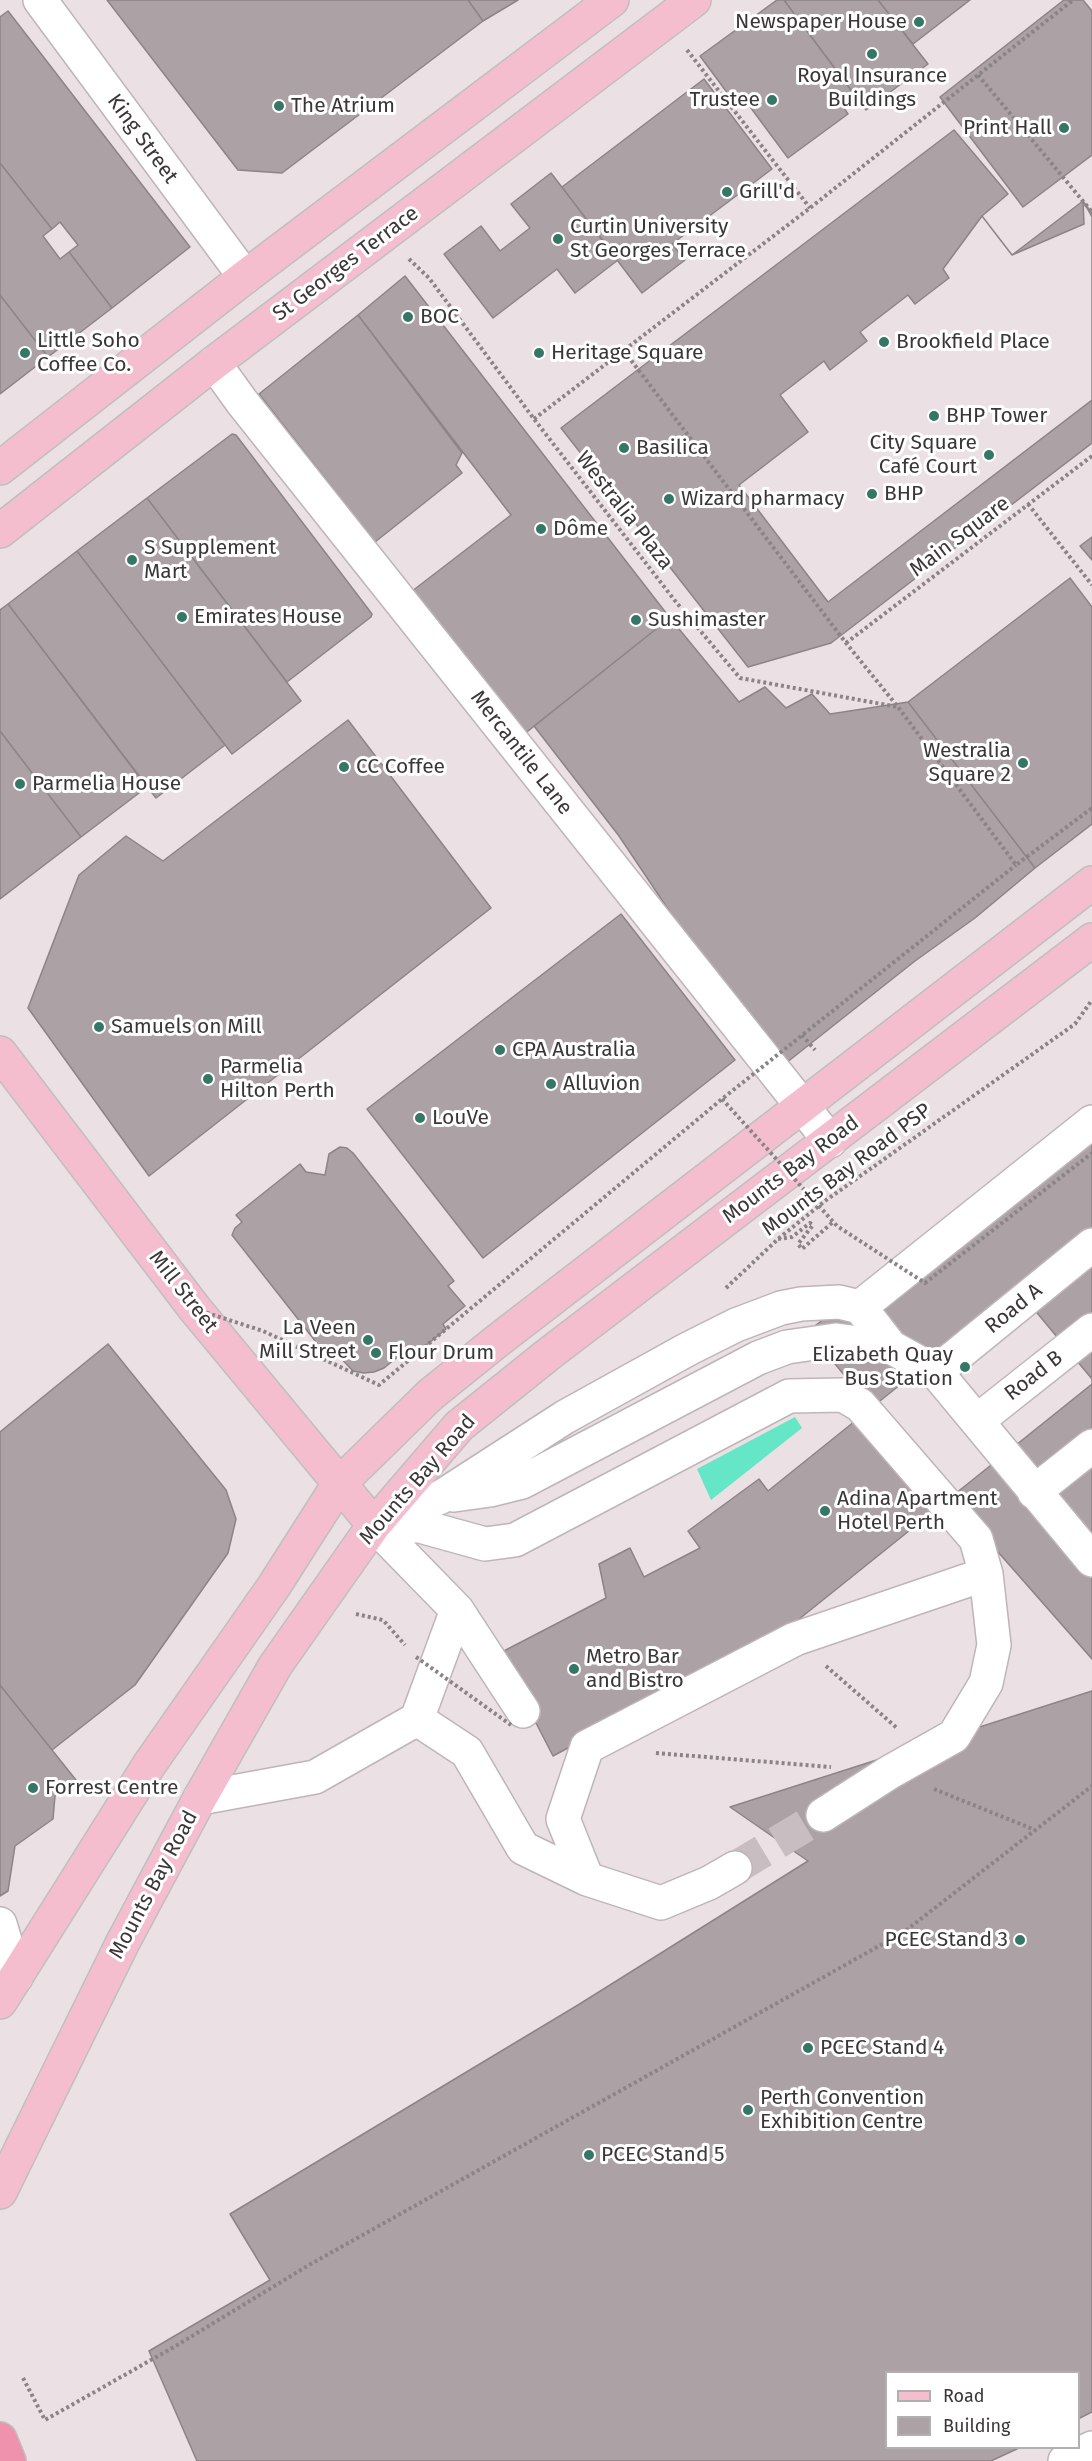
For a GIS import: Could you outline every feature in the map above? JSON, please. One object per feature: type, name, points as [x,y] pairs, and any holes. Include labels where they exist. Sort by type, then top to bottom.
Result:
[{"type":"highway","points":[[0,2439],[9,2461]]},
{"type":"main road","points":[[0,468],[245,278],[612,0]]},
{"type":"main road","name":"St Georges Terrace","points":[[0,531],[214,363],[694,0]]},
{"type":"main road","name":"Mounts Bay Road","points":[[8,1989],[149,1765],[274,1586],[339,1484],[430,1395],[801,1105],[1092,883]]},
{"type":"main road","name":"Mounts Bay Road","points":[[0,2192],[123,1942],[200,1798],[275,1666],[374,1525],[459,1426],[550,1353],[1092,940]]},
{"type":"main road","name":"Mill Street","points":[[0,1053],[195,1310],[374,1525]]},
{"type":"street","name":"King Street","points":[[40,0],[245,278]]},
{"type":"street","name":"Mercantile Lane","points":[[214,363],[830,1141]]},
{"type":"street","points":[[860,1307],[1092,1122]]},
{"type":"street","name":"Road A","points":[[936,1372],[1092,1245]]},
{"type":"street","points":[[374,1525],[441,1497],[565,1417],[688,1349],[760,1315],[801,1304],[839,1302],[860,1307],[891,1347]]},
{"type":"street","name":"Road B","points":[[977,1421],[1092,1330]]},
{"type":"street","points":[[441,1497],[490,1490],[522,1482],[758,1358],[787,1347],[836,1340],[891,1347],[936,1372],[1034,1492],[1092,1558]]},
{"type":"street","points":[[374,1525],[420,1526],[485,1544],[515,1540],[789,1396],[843,1395],[860,1405],[976,1539],[986,1574],[994,1645],[986,1683],[954,1736],[890,1772],[823,1815]]},
{"type":"street","points":[[1034,1492],[1092,1446]]},
{"type":"street","points":[[374,1525],[457,1610],[517,1722]]},
{"type":"street","points":[[587,1879],[563,1819],[587,1747],[795,1639],[986,1574]]},
{"type":"street","points":[[200,1798],[315,1778],[417,1719],[457,1610]]},
{"type":"street","points":[[417,1719],[467,1752],[523,1848],[587,1879],[661,1903],[709,1883],[735,1868]]},
{"type":"street","points":[[0,1924],[8,1989]]},
{"type":"street","points":[[1065,2461],[1092,2448]]},
{"type":"path","points":[[534,419],[810,208],[1073,0]]},
{"type":"path","points":[[682,44],[810,208]]},
{"type":"path","points":[[978,75],[1092,212]]},
{"type":"path","name":"Westralia Plaza","points":[[387,234],[402,254],[429,278],[534,419],[676,602],[740,678],[898,707]]},
{"type":"path","points":[[624,351],[846,643],[898,707],[1016,865]]},
{"type":"path","name":"Main Square","points":[[846,643],[1092,456]]},
{"type":"path","points":[[1028,504],[1092,585]]},
{"type":"path","points":[[195,1310],[263,1331],[379,1385],[722,1099],[1016,865],[1092,808]]},
{"type":"path","name":"Mounts Bay Road PSP","points":[[719,1292],[825,1201],[1076,1023],[1092,1000]]},
{"type":"path","points":[[802,1035],[816,1050]]},
{"type":"path","points":[[722,1099],[837,1226],[926,1282],[1092,1153]]},
{"type":"path","points":[[778,1239],[792,1237],[810,1222],[813,1225],[798,1244],[802,1249],[833,1222]]},
{"type":"path","points":[[355,1614],[382,1620],[416,1657],[517,1722]]},
{"type":"path","points":[[795,1639],[925,1752]]},
{"type":"path","points":[[645,1752],[831,1767]]},
{"type":"path","points":[[890,1772],[1036,1830]]},
{"type":"path","points":[[23,2378],[45,2420],[174,2347],[309,2265],[904,1932],[1092,1786]]},
{"type":"shaded area","points":[[795,1417],[802,1428],[711,1500],[697,1469]]},
{"type":"building","name":"The Atrium","points":[[107,0],[468,0],[483,21],[282,173],[238,170]]},
{"type":"building","points":[[468,0],[518,0],[483,21]]},
{"type":"building","points":[[777,0],[784,0],[853,93],[840,102],[848,114],[788,158],[745,100],[737,106],[700,56]]},
{"type":"building","name":"Royal Insurance Buildings","points":[[784,0],[878,0],[928,64],[866,110]]},
{"type":"building","name":"Newspaper House","points":[[878,0],[970,0],[913,44]]},
{"type":"building","points":[[1064,0],[1083,0],[1092,11],[1092,155],[1023,207],[940,97]]},
{"type":"building","points":[[8,11],[190,247],[112,308],[69,252],[78,245],[60,222],[52,229],[0,163],[0,17]]},
{"type":"building","points":[[704,79],[772,169],[672,244],[685,260],[642,293],[562,187]]},
{"type":"building","name":"Brookfield Place","points":[[954,130],[1008,194],[982,216],[1012,255],[1083,201],[1092,213],[1092,443],[831,643],[748,667],[561,428]]},
{"type":"building","points":[[0,163],[52,229],[43,236],[60,259],[69,252],[112,308],[48,357],[0,295]]},
{"type":"building","name":"Curtin University St Georges Terrace","points":[[551,173],[618,260],[575,293],[557,269],[493,318],[444,254],[481,226],[500,251],[530,228],[511,204]]},
{"type":"building","name":"BHP Tower","points":[[1083,201],[1092,217],[1092,400],[828,602],[739,485],[808,432],[780,395],[824,361],[830,370],[867,341],[860,332],[908,295],[915,304],[949,278],[943,269],[982,216],[1012,255],[1084,224]]},
{"type":"building","points":[[405,276],[670,618],[518,739],[407,595],[511,515],[358,315]]},
{"type":"building","points":[[0,295],[48,357],[0,394]]},
{"type":"building","points":[[358,315],[462,453],[456,465],[462,473],[375,542],[259,394]]},
{"type":"building","points":[[232,434],[236,435],[372,614],[287,682],[147,498]]},
{"type":"building","name":"Emirates House","points":[[147,498],[301,701],[232,754],[77,551]]},
{"type":"building","points":[[1092,537],[1092,560],[1080,546]]},
{"type":"building","points":[[77,551],[225,745],[156,798],[8,604]]},
{"type":"building","name":"Westralia Square 2","points":[[1070,578],[1092,607],[1092,824],[1035,868],[908,702]]},
{"type":"building","points":[[8,604],[147,787],[81,837],[0,731],[0,610]]},
{"type":"building","points":[[670,618],[739,702],[765,687],[786,708],[812,694],[830,714],[908,702],[1035,868],[975,918],[915,961],[781,1067],[684,933],[619,836],[534,726]]},
{"type":"building","name":"Parmelia Hilton Perth","points":[[348,720],[491,908],[149,1176],[28,1008],[79,875],[126,836],[163,861]]},
{"type":"building","name":"Parmelia House","points":[[0,731],[81,837],[0,899]]},
{"type":"building","name":"Alluvion","points":[[621,914],[735,1060],[483,1258],[367,1109]]},
{"type":"building","name":"Elizabeth Quay Bus Station","points":[[1092,1116],[1092,1659],[868,1404],[808,1331]]},
{"type":"building","points":[[340,1147],[347,1148],[353,1153],[454,1281],[448,1286],[465,1306],[443,1324],[446,1329],[406,1362],[400,1355],[384,1368],[374,1372],[353,1371],[334,1351],[327,1356],[232,1235],[235,1228],[242,1222],[236,1215],[300,1164],[306,1172],[325,1175],[329,1154]]},
{"type":"building","name":"Adina Apartment Hotel Perth","points":[[1018,1290],[1092,1379],[1092,1384],[783,1632],[553,1756],[500,1653],[606,1598],[599,1564],[630,1548],[644,1577],[700,1548],[688,1531],[759,1479],[768,1491]]},
{"type":"building","points":[[108,1344],[226,1490],[236,1519],[228,1553],[135,1685],[52,1750],[0,1685],[0,1432]]},
{"type":"building","name":"Forrest Centre","points":[[0,1685],[76,1780],[55,1796],[53,1819],[15,1846],[8,1891],[0,1896]]},
{"type":"building","name":"Perth Convention Exhibition Centre","points":[[1092,1691],[1092,2412],[1080,2418],[1080,2371],[885,2371],[885,2449],[1017,2449],[991,2461],[197,2461],[149,2351],[270,2280],[230,2214],[578,2005],[808,1861],[730,1807]]},
{"type":"tunnel","points":[[735,1868],[823,1815]]},
{"type":"place","name":"Newspaper House","points":[[919,22]]},
{"type":"place","name":"Royal Insurance Buildings","points":[[872,54]]},
{"type":"place","name":"Trustee","points":[[772,100]]},
{"type":"place","name":"The Atrium","points":[[279,106]]},
{"type":"place","name":"Print Hall","points":[[1064,128]]},
{"type":"place","name":"Grill'd","points":[[727,192]]},
{"type":"place","name":"Curtin University St Georges Terrace","points":[[558,239]]},
{"type":"place","name":"BOC","points":[[408,317]]},
{"type":"place","name":"Brookfield Place","points":[[884,342]]},
{"type":"place","name":"Little Soho Coffee Co.","points":[[25,353]]},
{"type":"place","name":"Heritage Square","points":[[539,353]]},
{"type":"place","name":"BHP Tower","points":[[934,416]]},
{"type":"place","name":"Basilica","points":[[624,448]]},
{"type":"place","name":"City Square Café Court","points":[[989,455]]},
{"type":"place","name":"BHP","points":[[872,494]]},
{"type":"place","name":"Wizard pharmacy","points":[[669,499]]},
{"type":"place","name":"Dôme","points":[[541,529]]},
{"type":"place","name":"S Supplement Mart","points":[[132,560]]},
{"type":"place","name":"Emirates House","points":[[182,617]]},
{"type":"place","name":"Sushimaster","points":[[636,620]]},
{"type":"place","name":"Westralia Square 2","points":[[1023,763]]},
{"type":"place","name":"CC Coffee","points":[[344,767]]},
{"type":"place","name":"Parmelia House","points":[[20,784]]},
{"type":"place","name":"Samuels on Mill","points":[[99,1027]]},
{"type":"place","name":"CPA Australia","points":[[500,1050]]},
{"type":"place","name":"Parmelia Hilton Perth","points":[[208,1079]]},
{"type":"place","name":"Alluvion","points":[[551,1084]]},
{"type":"place","name":"LouVe","points":[[420,1118]]},
{"type":"place","name":"La Veen Mill Street","points":[[368,1340]]},
{"type":"place","name":"Flour Drum","points":[[376,1353]]},
{"type":"place","name":"Elizabeth Quay Bus Station","points":[[965,1367]]},
{"type":"place","name":"Adina Apartment Hotel Perth","points":[[825,1511]]},
{"type":"place","name":"Metro Bar and Bistro","points":[[574,1669]]},
{"type":"place","name":"Forrest Centre","points":[[33,1788]]},
{"type":"place","name":"PCEC Stand 3","points":[[1020,1940]]},
{"type":"place","name":"PCEC Stand 4","points":[[808,2048]]},
{"type":"place","name":"Perth Convention Exhibition Centre","points":[[748,2110]]},
{"type":"place","name":"PCEC Stand 5","points":[[589,2155]]}]
